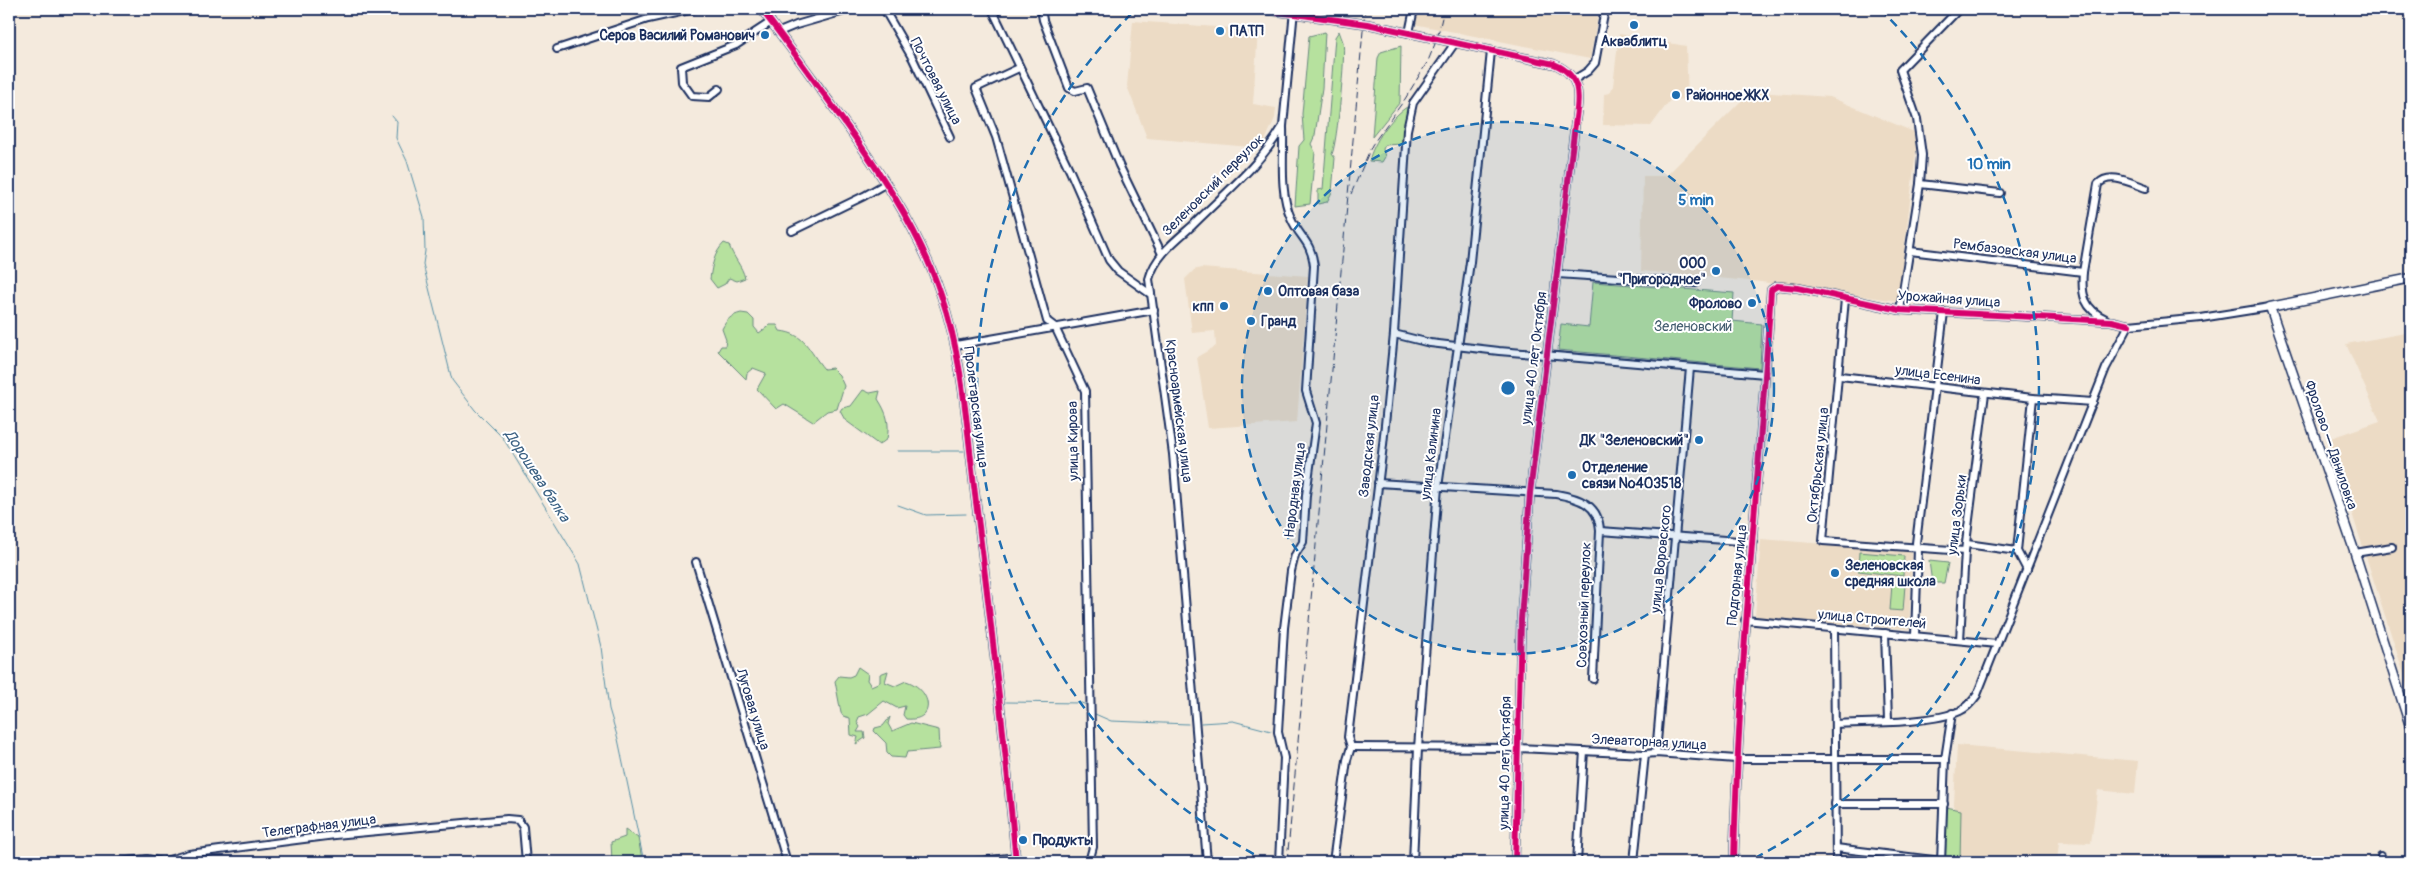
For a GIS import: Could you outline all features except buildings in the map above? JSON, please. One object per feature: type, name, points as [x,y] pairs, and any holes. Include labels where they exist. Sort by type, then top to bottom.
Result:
[{"type":"main road","points":[[2270,306],[2411,278]]},
{"type":"main road","name":"Фролово — Даниловка","points":[[2270,306],[2355,553],[2410,718],[2411,729]]},
{"type":"street","points":[[557,49],[648,19],[694,9]]},
{"type":"street","name":"Пролетарская улица","points":[[761,9],[861,145],[913,228],[941,294],[956,345],[994,646],[1016,859]]},
{"type":"street","points":[[779,32],[850,9]]},
{"type":"street","name":"Почтовая улица","points":[[884,9],[913,59],[950,138]]},
{"type":"street","points":[[992,9],[1070,171],[1109,260],[1118,271],[1150,294]]},
{"type":"street","name":"Зеленовский переулок","points":[[1042,9],[1043,20],[1069,88],[1075,91],[1087,88],[1119,165],[1162,254]]},
{"type":"street","points":[[1258,9],[1294,11],[1364,24],[1554,64],[1567,71],[1575,79],[1588,71],[1594,63],[1605,9]]},
{"type":"street","points":[[1409,33],[1414,9]]},
{"type":"street","points":[[1900,310],[1920,184],[1922,155],[1913,107],[1900,70],[1960,9]]},
{"type":"street","name":"Зеленовский переулок","points":[[1150,294],[1149,279],[1151,271],[1162,254],[1252,168],[1273,143],[1283,126],[1294,11]]},
{"type":"street","points":[[719,90],[709,97],[692,96],[682,82],[680,67],[736,45],[771,22]]},
{"type":"street","name":"Заводская улица","points":[[1333,862],[1347,760],[1351,747],[1348,737],[1394,334],[1407,130],[1413,103],[1455,43]]},
{"type":"street","name":"улица Калинина","points":[[1413,862],[1418,748],[1438,488],[1470,262],[1491,51]]},
{"type":"street","name":"улица Кирова","points":[[1019,68],[976,88],[996,137],[1047,321],[1056,328],[1085,391],[1093,827],[1093,847],[1089,862]]},
{"type":"street","name":"улица 40 лет Октября","points":[[1514,862],[1521,620],[1530,493],[1574,133],[1578,92],[1575,79]]},
{"type":"street","name":"Народная улица","points":[[1279,862],[1284,758],[1278,732],[1284,628],[1291,570],[1295,555],[1303,542],[1306,495],[1316,422],[1306,391],[1314,266],[1312,249],[1291,218],[1286,204],[1283,126]]},
{"type":"street","points":[[2083,272],[2098,184],[2102,180],[2112,177],[2146,188]]},
{"type":"street","points":[[792,231],[885,184]]},
{"type":"street","points":[[1920,184],[2000,193]]},
{"type":"street","name":"Рембазовская улица","points":[[1910,251],[2083,272],[2082,292],[2087,307],[2111,322]]},
{"type":"street","points":[[1556,274],[1696,283]]},
{"type":"street","name":"Урожайная улица","points":[[1771,290],[1777,286],[1798,288],[1900,310],[2111,322],[2129,325],[2201,318],[2270,306]]},
{"type":"street","name":"Подгорная улица","points":[[1734,862],[1736,759],[1771,290]]},
{"type":"street","name":"Красноармейская улица","points":[[1150,294],[1154,310],[1174,454],[1207,862]]},
{"type":"street","name":"Октябрьская улица","points":[[1845,299],[1840,376],[1823,541],[1918,549]]},
{"type":"street","points":[[956,345],[1154,310]]},
{"type":"street","points":[[1915,636],[1918,549],[1916,543],[1944,312]]},
{"type":"street","points":[[1835,724],[1888,721],[1952,713],[1967,707],[1976,695],[2106,368],[2129,325]]},
{"type":"street","points":[[1394,334],[1430,343],[1546,354]]},
{"type":"street","name":"улица 40 лет Октября","points":[[1546,354],[1766,374]]},
{"type":"street","name":"улица Воровского","points":[[1656,753],[1675,536],[1678,524],[1690,368]]},
{"type":"street","name":"улица Есенина","points":[[1840,376],[2032,398],[2093,402]]},
{"type":"street","name":"улица Зорьки","points":[[1960,640],[1966,548],[1985,393]]},
{"type":"street","points":[[2026,570],[2017,551],[2032,398]]},
{"type":"street","name":"Совхозный переулок","points":[[1378,483],[1556,494],[1585,502],[1597,514],[1600,531],[1593,679]]},
{"type":"street","name":"Совхозный переулок","points":[[1600,531],[1753,542]]},
{"type":"street","points":[[2355,553],[2392,547]]},
{"type":"street","points":[[1918,549],[1966,548],[2017,551]]},
{"type":"street","name":"Луговая улица","points":[[696,562],[787,862]]},
{"type":"street","name":"улица Строителей","points":[[1745,620],[1997,644]]},
{"type":"street","points":[[1834,629],[1836,862]]},
{"type":"street","points":[[1885,633],[1888,721]]},
{"type":"street","points":[[1836,848],[1898,859],[1941,862],[1945,759],[1952,713]]},
{"type":"street","name":"Элеваторная улица","points":[[1351,747],[1518,748],[1656,753],[1736,759],[1945,759]]},
{"type":"street","points":[[1577,862],[1584,751]]},
{"type":"street","points":[[1634,862],[1645,754]]},
{"type":"street","points":[[1835,804],[1944,804]]},
{"type":"street","name":"Телеграфная улица","points":[[117,862],[147,859],[162,862],[189,854],[335,835],[508,819],[518,820],[523,827],[526,862]]},
{"type":"street","points":[[974,862],[1016,859]]},
{"type":"shaded area","points":[[1417,9],[1599,9],[1590,59],[1414,24]]},
{"type":"shaded area","name":"ПАТП","points":[[1133,21],[1258,30],[1253,104],[1276,108],[1275,118],[1262,148],[1147,138],[1127,86]]},
{"type":"shaded area","name":"Районное ЖКХ","points":[[1619,34],[1686,46],[1688,99],[1670,100],[1651,126],[1603,125],[1604,94],[1610,93],[1613,86]]},
{"type":"shaded area","points":[[1757,92],[1830,97],[1914,132],[1916,151],[1898,301],[1761,282],[1641,271],[1643,176],[1666,176],[1748,94]]},
{"type":"shaded area","points":[[1201,268],[1308,276],[1297,422],[1208,428],[1197,357],[1216,346],[1215,331],[1192,333],[1185,279],[1194,270]]},
{"type":"shaded area","points":[[2411,332],[2411,696],[2328,439],[2380,421],[2346,344]]},
{"type":"shaded area","name":"Зеленовская средняя школа","points":[[1761,539],[1912,551],[1909,629],[1755,617]]},
{"type":"shaded area","points":[[1957,745],[2138,761],[2135,794],[2098,790],[2091,843],[2059,842],[2057,862],[1951,862]]},
{"type":"green space","points":[[1339,31],[1344,50],[1338,117],[1332,154],[1335,158],[1332,192],[1327,202],[1318,204],[1318,190],[1323,189],[1335,37]]},
{"type":"green space","points":[[1325,32],[1322,88],[1315,135],[1311,144],[1315,152],[1310,204],[1295,206],[1299,146],[1304,140],[1302,114],[1309,36]]},
{"type":"green space","points":[[1401,46],[1400,102],[1372,137],[1378,58],[1381,52]]},
{"type":"green space","points":[[1407,107],[1402,144],[1385,145],[1383,149],[1385,157],[1382,162],[1369,161],[1374,146],[1384,131],[1395,117]]},
{"type":"green space","points":[[724,243],[729,245],[745,278],[737,281],[729,278],[725,284],[717,288],[710,279],[716,255]]},
{"type":"green space","name":"Зеленовский","points":[[1593,282],[1734,293],[1732,321],[1762,324],[1760,368],[1558,350],[1561,324],[1589,327]]},
{"type":"green space","points":[[741,313],[748,314],[754,320],[754,327],[759,333],[770,325],[777,325],[780,331],[801,339],[824,369],[832,368],[839,375],[844,386],[837,409],[827,411],[813,422],[784,404],[776,409],[757,389],[766,373],[753,368],[747,373],[746,379],[718,351],[721,346],[725,346],[726,340],[722,329],[729,318]]},
{"type":"green space","points":[[863,390],[870,393],[880,391],[878,399],[886,414],[888,428],[887,439],[879,445],[845,420],[840,411],[842,408],[851,406]]},
{"type":"green space","points":[[1859,552],[1904,556],[1903,576],[1858,571]]},
{"type":"green space","points":[[1929,561],[1948,563],[1944,583],[1932,583]]},
{"type":"green space","points":[[1892,584],[1905,585],[1903,611],[1890,610]]},
{"type":"green space","points":[[858,667],[868,674],[867,680],[871,686],[880,682],[880,674],[888,671],[885,682],[895,686],[906,681],[915,685],[926,697],[926,710],[923,715],[916,719],[906,719],[903,715],[905,706],[897,708],[884,701],[868,714],[859,717],[857,722],[860,727],[857,732],[864,732],[865,738],[856,744],[858,737],[851,735],[850,718],[843,716],[841,713],[835,681],[839,676],[849,677],[854,675]]},
{"type":"green space","points":[[890,717],[888,724],[892,731],[911,723],[939,730],[940,749],[907,752],[905,758],[891,757],[887,753],[886,743],[874,731],[875,728],[883,726]]},
{"type":"green space","points":[[1946,807],[1961,810],[1960,862],[1945,862]]},
{"type":"green space","points":[[625,829],[638,838],[642,859],[612,862],[611,842],[625,837]]},
{"type":"waterway","name":"Дорошева балка","points":[[392,116],[397,122],[396,138],[407,161],[424,217],[425,251],[423,264],[452,380],[475,410],[503,438],[580,564],[601,647],[609,709],[618,739],[644,862]]},
{"type":"waterway","points":[[898,451],[964,451]]},
{"type":"waterway","points":[[898,505],[926,515],[966,514]]},
{"type":"waterway","points":[[1006,702],[1081,703],[1087,705]]},
{"type":"waterway","points":[[1095,714],[1111,721],[1188,724]]},
{"type":"waterway","points":[[1201,723],[1233,721],[1271,731]]},
{"type":"railway","points":[[1287,862],[1365,9]]},
{"type":"railway","points":[[1351,194],[1372,145],[1405,99],[1428,61],[1437,39],[1444,9]]},
{"type":"cycle path","points":[[761,9],[850,130],[895,197],[932,270],[949,320],[960,371],[967,424],[998,682],[1016,862]]},
{"type":"cycle path","points":[[1258,9],[1367,24],[1554,64],[1564,70],[1576,84],[1578,93],[1577,112],[1530,493],[1521,620],[1515,862]]},
{"type":"cycle path","points":[[1734,862],[1744,647],[1771,290],[1777,286],[1798,288],[1900,310],[2111,321],[2129,325]]},
{"type":"place","name":"Акваблитц","points":[[1634,25]]},
{"type":"place","name":"ПАТП","points":[[1220,31]]},
{"type":"place","name":"Серов Василий Романович","points":[[765,35]]},
{"type":"place","name":"Районное ЖКХ","points":[[1676,95]]},
{"type":"place","name":"ООО \"Пригородное\"","points":[[1716,271]]},
{"type":"place","name":"Оптовая база","points":[[1268,291]]},
{"type":"place","name":"Фролово","points":[[1752,303]]},
{"type":"place","name":"кпп","points":[[1224,306]]},
{"type":"place","name":"Гранд","points":[[1251,321]]},
{"type":"place","name":"ДК \"Зеленовский\"","points":[[1699,440]]},
{"type":"place","name":"Отделение связи №403518","points":[[1572,475]]},
{"type":"place","name":"Зеленовская средняя школа","points":[[1835,573]]},
{"type":"place","name":"Продукты","points":[[1023,840]]}]
